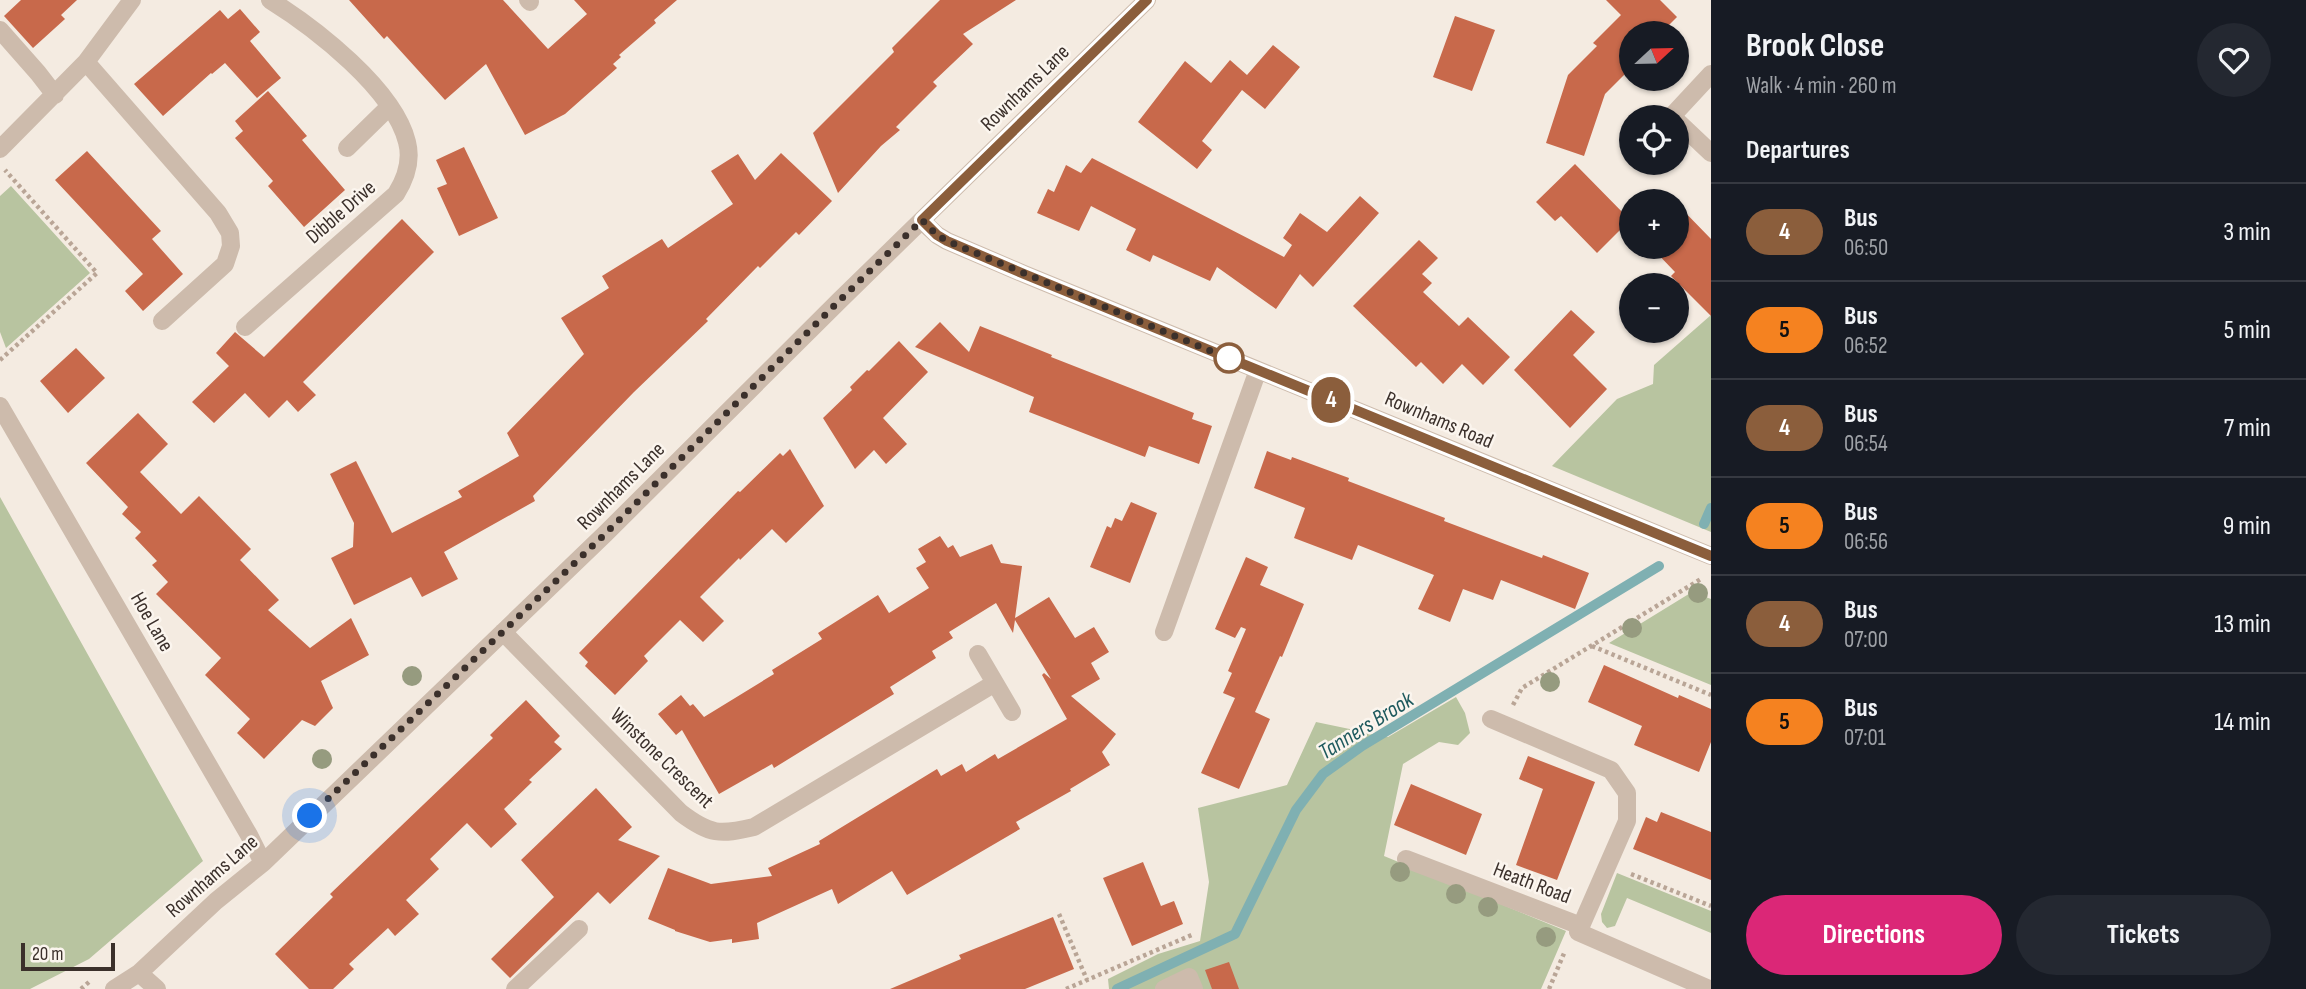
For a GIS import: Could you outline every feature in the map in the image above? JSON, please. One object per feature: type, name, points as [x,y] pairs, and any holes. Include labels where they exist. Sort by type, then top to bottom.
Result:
[{"type":"street","points":[[0,149],[86,62],[132,0]]},
{"type":"street","name":"Dibble Drive","points":[[246,327],[396,194],[406,177],[409,158],[404,132],[390,106],[328,41],[270,0]]},
{"type":"street","name":"Rownhams Lane","points":[[114,989],[139,973],[216,901],[263,863],[605,534],[1147,0]]},
{"type":"street","points":[[0,30],[55,95]]},
{"type":"street","points":[[86,62],[218,213],[230,233],[232,246],[225,264],[162,321]]},
{"type":"street","points":[[1684,105],[1711,74]]},
{"type":"street","points":[[347,148],[390,106]]},
{"type":"street","points":[[1689,132],[1711,153]]},
{"type":"street","name":"Rownhams Road","points":[[922,220],[947,241],[1711,556]]},
{"type":"street","points":[[1164,632],[1258,370]]},
{"type":"street","name":"Hoe Lane","points":[[0,406],[263,863]]},
{"type":"street","name":"Winstone Crescent","points":[[503,632],[681,813],[705,830],[729,833],[754,827],[995,683]]},
{"type":"street","points":[[978,654],[1012,712]]},
{"type":"street","points":[[1497,722],[1611,770],[1627,793],[1627,821],[1579,925]]},
{"type":"street","name":"Heath Road","points":[[1406,859],[1579,925],[1578,932],[1709,989]]},
{"type":"street","points":[[515,989],[579,929]]},
{"type":"street","points":[[139,973],[157,989]]},
{"type":"street","points":[[1164,989],[1189,977],[1194,989]]},
{"type":"path","points":[[0,164],[97,273],[0,360]]},
{"type":"path","points":[[1497,722],[1522,688],[1711,573]]},
{"type":"path","points":[[1591,646],[1711,695]]},
{"type":"path","points":[[1609,865],[1711,906]]},
{"type":"path","points":[[1059,915],[1087,980]]},
{"type":"path","points":[[1549,989],[1579,925]]},
{"type":"path","points":[[1066,989],[1194,934]]},
{"type":"green space","points":[[11,186],[90,273],[6,348],[0,332],[0,196]]},
{"type":"green space","points":[[1711,315],[1711,532],[1552,466],[1617,399],[1653,384],[1654,365],[1679,343],[1689,343],[1689,334]]},
{"type":"green space","points":[[0,497],[203,861],[89,959],[30,989],[0,989]]},
{"type":"green space","points":[[1692,592],[1711,599],[1711,685],[1609,643]]},
{"type":"green space","points":[[1456,697],[1465,713],[1470,733],[1458,745],[1439,742],[1403,764],[1384,856],[1566,931],[1541,989],[1109,989],[1108,979],[1158,954],[1200,941],[1209,882],[1198,808],[1287,785],[1316,722],[1388,737]]},
{"type":"green space","points":[[1617,873],[1711,911],[1711,933],[1627,898],[1615,926],[1607,928],[1602,922],[1601,914]]},
{"type":"building","points":[[21,0],[77,0],[61,15],[65,19],[33,48],[4,16]]},
{"type":"building","points":[[349,0],[503,0],[548,49],[587,14],[574,0],[677,0],[654,20],[656,23],[619,55],[621,57],[613,64],[617,68],[565,114],[525,135],[486,64],[445,100],[387,36],[384,39]]},
{"type":"building","points":[[940,0],[1016,0],[963,34],[973,44],[933,82],[937,86],[896,127],[900,130],[881,146],[838,193],[813,133],[894,52],[892,48]]},
{"type":"building","points":[[1606,0],[1660,0],[1677,17],[1673,21],[1619,21],[1619,80],[1605,94],[1584,156],[1546,143],[1568,75],[1597,46],[1593,43],[1621,15]]},
{"type":"building","points":[[240,9],[260,32],[250,41],[281,78],[257,98],[225,63],[163,116],[134,84],[220,10],[228,19]]},
{"type":"building","points":[[1455,16],[1495,30],[1472,91],[1433,77]]},
{"type":"building","points":[[1273,45],[1300,67],[1265,109],[1242,90],[1202,141],[1212,150],[1197,169],[1138,122],[1185,61],[1211,83],[1230,60],[1247,75]]},
{"type":"building","points":[[268,91],[307,136],[302,140],[345,190],[304,227],[268,186],[273,181],[235,138],[243,131],[235,121]]},
{"type":"building","points":[[464,147],[498,218],[459,236],[437,188],[447,184],[436,160]]},
{"type":"building","points":[[87,151],[161,231],[152,239],[183,274],[143,311],[125,291],[143,274],[55,180]]},
{"type":"building","points":[[781,153],[832,201],[799,235],[796,232],[760,268],[758,266],[706,319],[708,321],[634,392],[533,496],[535,501],[444,552],[458,579],[422,597],[411,577],[354,605],[331,558],[353,547],[354,523],[330,474],[356,461],[392,533],[462,497],[458,491],[519,456],[507,433],[584,354],[561,318],[609,288],[602,276],[662,239],[668,248],[733,204],[711,171],[738,154],[755,180]]},
{"type":"building","points":[[1092,158],[1284,257],[1292,245],[1283,238],[1300,213],[1327,232],[1360,196],[1379,213],[1313,287],[1300,274],[1276,309],[1217,267],[1210,281],[1153,255],[1150,262],[1126,250],[1136,229],[1091,206],[1079,231],[1037,213],[1048,189],[1054,192],[1066,165],[1081,173]]},
{"type":"building","points":[[1575,164],[1619,209],[1619,231],[1597,253],[1561,216],[1555,221],[1536,202]]},
{"type":"building","points":[[1689,216],[1711,239],[1711,316],[1689,294],[1689,273],[1675,272],[1663,259],[1689,259]]},
{"type":"building","points":[[402,219],[434,252],[303,382],[316,395],[298,412],[287,400],[269,418],[245,393],[214,423],[192,402],[229,366],[216,353],[235,332],[264,357]]},
{"type":"building","points":[[1419,240],[1438,258],[1422,274],[1432,283],[1423,292],[1459,326],[1468,317],[1510,357],[1483,385],[1462,364],[1443,384],[1421,362],[1416,367],[1353,306]]},
{"type":"building","points":[[1571,310],[1595,332],[1573,355],[1607,389],[1570,428],[1514,370]]},
{"type":"building","points":[[940,322],[969,352],[980,326],[1194,413],[1192,419],[1212,426],[1199,464],[1149,446],[1145,457],[1029,412],[1034,397],[915,347]]},
{"type":"building","points":[[899,341],[928,372],[883,418],[907,444],[886,464],[874,450],[855,469],[823,418],[852,390],[850,387]]},
{"type":"building","points":[[76,348],[105,378],[68,413],[40,381]]},
{"type":"building","points":[[138,413],[168,444],[140,472],[181,514],[199,496],[251,549],[240,560],[279,600],[268,610],[310,648],[351,618],[369,655],[321,681],[333,708],[315,726],[302,720],[264,759],[237,733],[250,719],[205,675],[221,658],[156,594],[168,582],[152,565],[157,561],[135,538],[141,532],[122,514],[128,507],[86,463]]},
{"type":"building","points":[[790,449],[824,506],[786,543],[772,529],[700,597],[724,621],[703,642],[680,620],[644,656],[648,661],[615,695],[585,666],[588,662],[579,653],[738,491],[780,453],[783,456]]},
{"type":"building","points":[[1267,451],[1291,460],[1292,457],[1349,478],[1348,481],[1445,518],[1444,521],[1589,573],[1575,609],[1501,580],[1493,600],[1463,589],[1450,622],[1418,609],[1434,575],[1358,545],[1352,560],[1294,538],[1305,508],[1254,488]]},
{"type":"building","points":[[1131,502],[1157,513],[1130,583],[1090,567],[1107,526],[1111,528],[1115,518],[1122,521]]},
{"type":"building","points":[[940,536],[948,548],[953,545],[960,557],[992,544],[1001,563],[1022,566],[1015,618],[1049,597],[1075,638],[1094,627],[1109,652],[1091,663],[1100,679],[1071,696],[1116,734],[1102,752],[1110,765],[1016,822],[1020,829],[907,895],[892,871],[838,904],[832,889],[757,923],[759,939],[732,943],[732,939],[710,942],[648,919],[668,868],[711,884],[772,876],[768,868],[820,844],[819,841],[937,769],[941,776],[962,764],[966,772],[995,754],[998,759],[1067,719],[1042,675],[1044,673],[1051,679],[1015,620],[1013,633],[996,603],[949,632],[953,638],[932,651],[936,658],[890,687],[894,694],[774,768],[772,764],[719,794],[682,730],[676,735],[658,714],[681,695],[704,717],[774,674],[772,670],[822,639],[818,633],[878,595],[889,613],[929,588],[916,568],[926,562],[918,549]]},
{"type":"building","points":[[1246,557],[1268,567],[1260,585],[1304,604],[1255,712],[1270,719],[1239,789],[1201,773],[1235,698],[1223,693],[1232,673],[1228,671],[1246,629],[1241,627],[1235,638],[1215,629]]},
{"type":"building","points":[[1604,665],[1678,698],[1679,695],[1711,709],[1711,742],[1699,772],[1634,745],[1642,726],[1588,702]]},
{"type":"building","points":[[526,700],[560,736],[554,742],[562,749],[529,780],[532,782],[504,809],[517,824],[491,848],[467,823],[430,859],[439,869],[406,900],[419,914],[395,936],[388,928],[349,964],[354,969],[333,989],[309,989],[275,954],[333,897],[330,894],[493,738],[490,735]]},
{"type":"building","points":[[1528,756],[1595,782],[1557,880],[1516,865],[1543,789],[1519,779]]},
{"type":"building","points":[[1411,784],[1482,814],[1466,855],[1394,825]]},
{"type":"building","points":[[596,788],[632,827],[618,840],[660,856],[610,904],[598,892],[510,978],[491,959],[554,897],[521,860]]},
{"type":"building","points":[[1661,812],[1711,832],[1711,880],[1633,849],[1646,817],[1657,822]]},
{"type":"building","points":[[1143,862],[1161,906],[1174,901],[1183,924],[1132,946],[1103,878]]},
{"type":"building","points":[[1053,917],[1074,969],[1025,989],[890,989],[961,959],[959,955]]},
{"type":"building","points":[[1229,962],[1239,989],[1212,989],[1205,970]]},
{"type":"waterway","points":[[1704,524],[1711,508]]},
{"type":"waterway","name":"Tanners Brook","points":[[1117,989],[1235,934],[1296,810],[1323,774],[1362,746],[1659,566]]},
{"type":"bus line","name":"4","points":[[1147,0],[922,220],[937,235],[1024,274],[1711,556]]},
{"type":"route","points":[[310,816],[605,534],[922,220],[947,241],[1229,358]]}]
